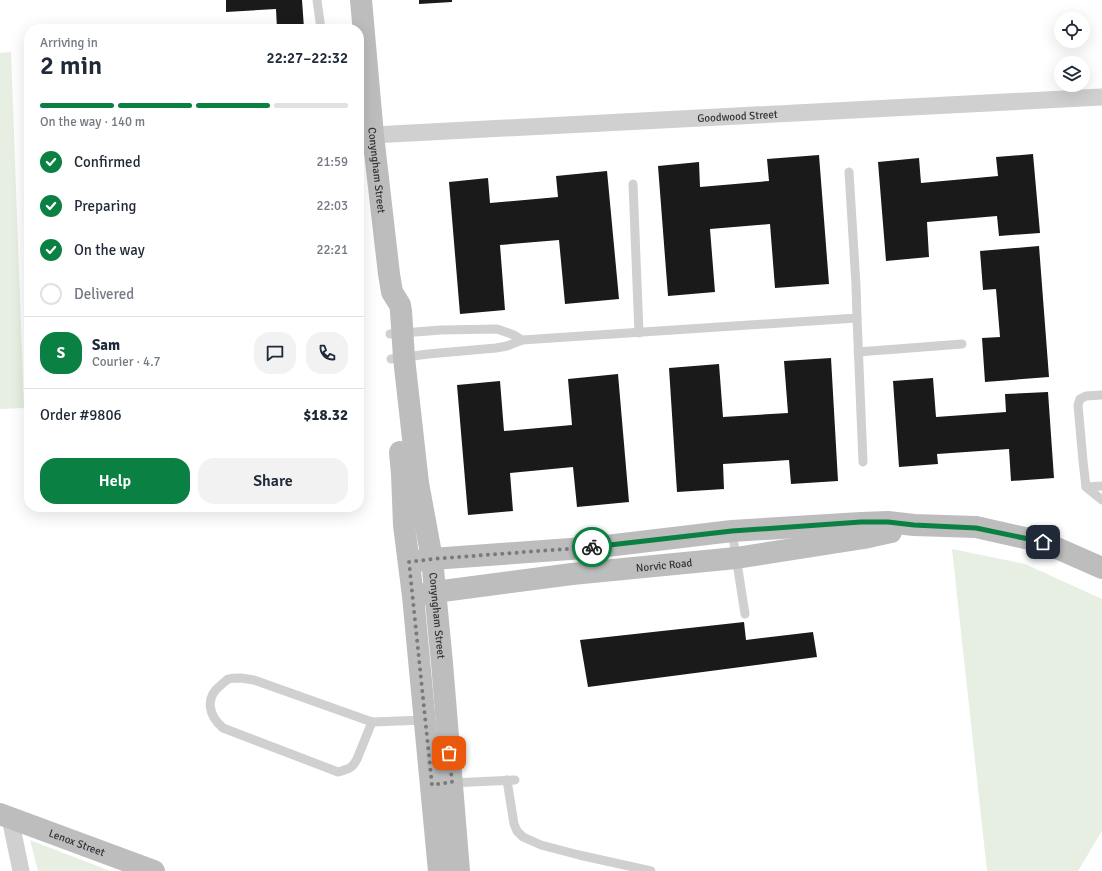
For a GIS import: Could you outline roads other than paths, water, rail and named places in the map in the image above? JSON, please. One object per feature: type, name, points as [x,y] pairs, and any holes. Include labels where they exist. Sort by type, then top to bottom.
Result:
[{"type":"street","name":"Conyngham Street","points":[[361,0],[362,24]]},
{"type":"street","name":"Conyngham Street","points":[[364,87],[392,292],[400,305],[396,334],[404,524],[413,596],[425,720],[442,784],[459,871]]},
{"type":"street","name":"Goodwood Street","points":[[370,129],[1102,97]]},
{"type":"street","name":"Conyngham Street","points":[[398,358],[432,559],[442,663],[442,784],[439,871]]},
{"type":"street","name":"Norvic Road","points":[[409,562],[598,547],[732,531],[861,522],[888,522],[914,525],[976,528],[1043,542],[1102,568]]},
{"type":"street","name":"Norvic Road","points":[[413,596],[572,574],[736,558],[864,538],[888,533],[914,525]]},
{"type":"street","points":[[5,816],[21,871]]},
{"type":"street","name":"Lenox Street","points":[[5,816],[154,871]]},
{"type":"lane","points":[[317,0],[320,24]]},
{"type":"lane","points":[[849,172],[856,285],[863,462]]},
{"type":"lane","points":[[634,184],[638,332]]},
{"type":"lane","points":[[398,358],[496,348],[507,346],[522,340],[857,318]]},
{"type":"lane","points":[[396,334],[441,330],[497,329],[522,340]]},
{"type":"lane","points":[[858,352],[962,344]]},
{"type":"lane","points":[[1102,395],[1086,396],[1080,399],[1078,405],[1086,487],[1102,500]]},
{"type":"lane","points":[[1086,487],[1102,486]]},
{"type":"lane","points":[[732,531],[745,614]]},
{"type":"lane","points":[[372,722],[354,765],[349,769],[338,772],[223,728],[213,718],[210,699],[215,690],[229,679],[241,678],[254,680],[372,722],[425,720]]},
{"type":"lane","points":[[442,784],[511,780],[514,824],[517,831],[523,837],[542,845],[579,855],[651,871]]}]
